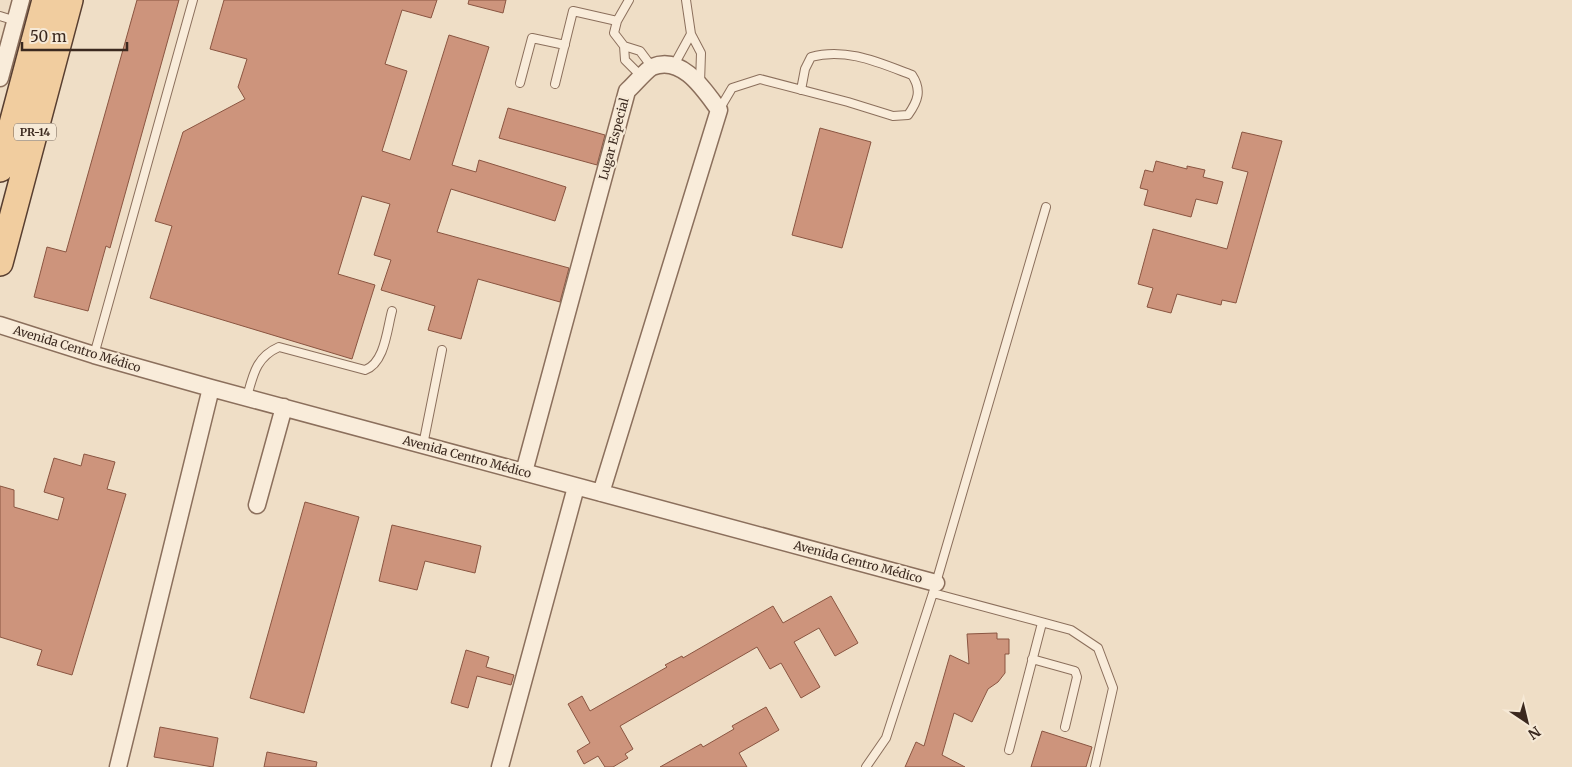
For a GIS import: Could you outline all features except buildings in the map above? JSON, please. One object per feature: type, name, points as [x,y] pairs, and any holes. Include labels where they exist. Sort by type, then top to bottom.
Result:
[{"type":"main road","name":"PR-14","points":[[0,169],[45,0]]},
{"type":"main road","name":"PR-14","points":[[0,263],[70,0]]},
{"type":"street","points":[[0,78],[21,0]]},
{"type":"street","points":[[601,493],[719,110],[700,84],[674,66],[647,72]]},
{"type":"street","name":"Lugar Especial","points":[[524,472],[627,91],[647,72]]},
{"type":"street","name":"Avenida Centro Médico","points":[[0,325],[94,355],[211,388],[576,486],[935,588]]},
{"type":"street","points":[[118,767],[211,388]]},
{"type":"street","points":[[257,505],[284,407]]},
{"type":"street","points":[[500,767],[576,486]]},
{"type":"lane","points":[[94,355],[193,0]]},
{"type":"lane","points":[[629,0],[617,20],[614,33],[624,46],[625,60],[647,72]]},
{"type":"lane","points":[[686,0],[691,34],[700,53],[700,84]]},
{"type":"lane","points":[[555,84],[573,11],[617,20]]},
{"type":"lane","points":[[0,16],[16,21]]},
{"type":"lane","points":[[674,66],[691,34]]},
{"type":"lane","points":[[520,83],[532,38],[565,45]]},
{"type":"lane","points":[[624,46],[640,50],[647,72]]},
{"type":"lane","points":[[719,110],[732,88],[760,79],[893,116],[908,115],[918,101],[918,83],[912,75],[848,54],[825,53],[811,57],[805,69],[801,90]]},
{"type":"lane","points":[[866,767],[886,738],[935,588],[1046,206]]},
{"type":"lane","points":[[247,397],[256,366],[262,357],[279,347],[365,370],[371,368],[378,362],[392,310]]},
{"type":"lane","points":[[423,445],[442,350]]},
{"type":"lane","points":[[935,588],[1071,630],[1098,648],[1113,688],[1095,767]]},
{"type":"lane","points":[[1009,750],[1042,622]]},
{"type":"lane","points":[[1032,659],[1075,671],[1077,677],[1065,727]]}]
